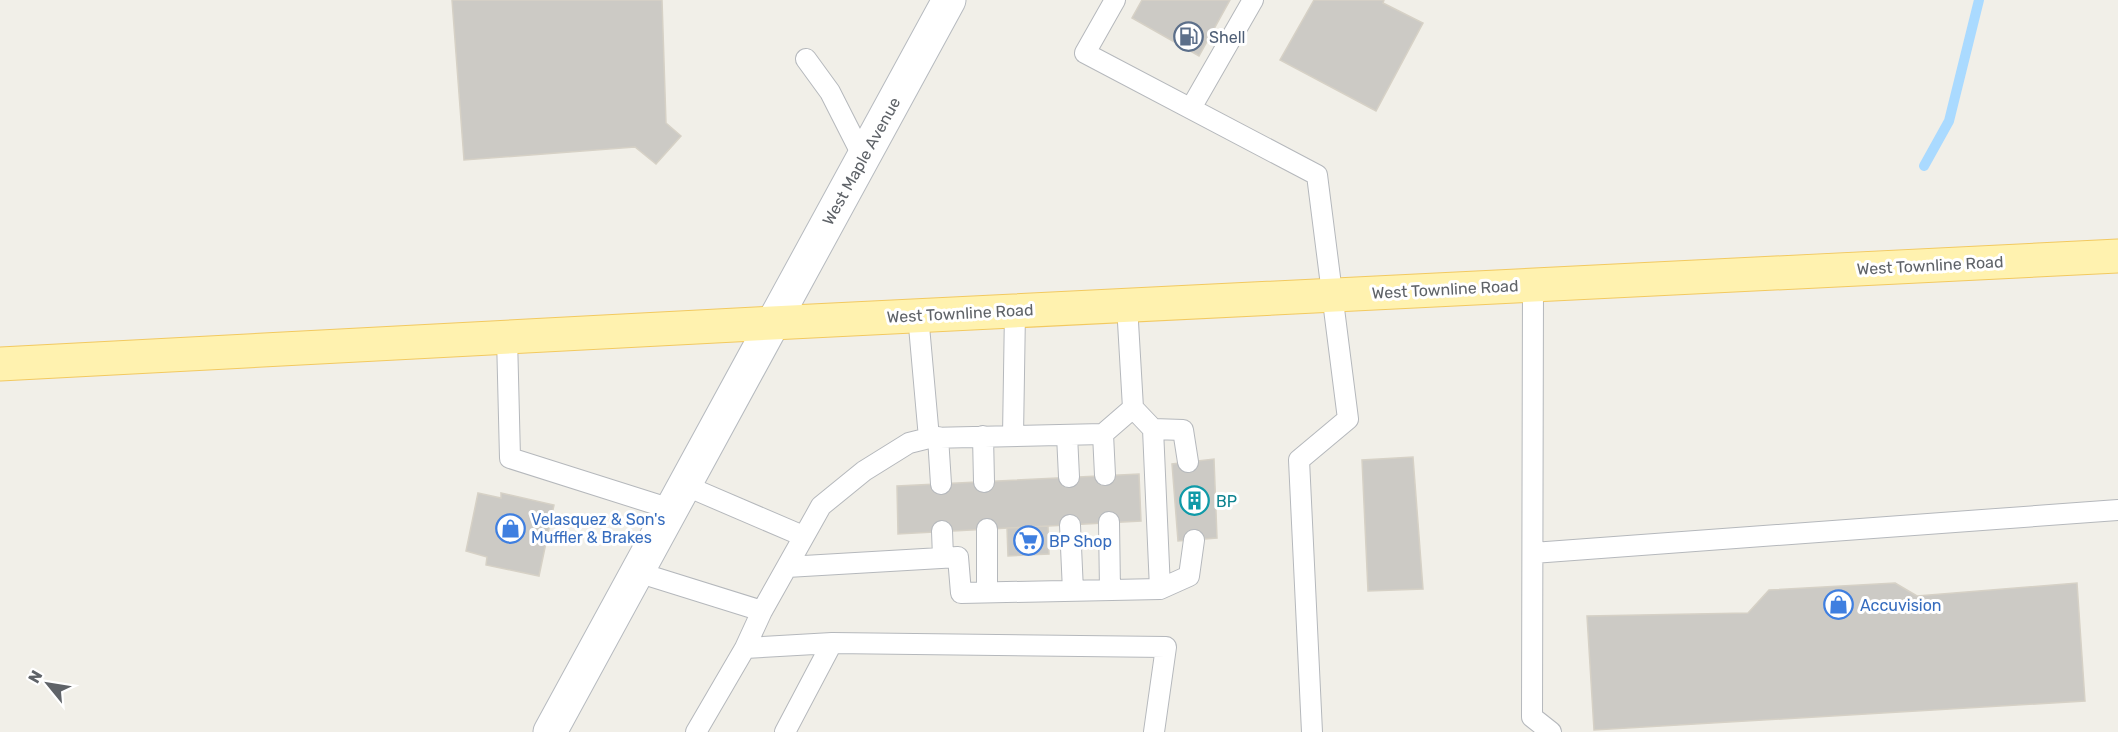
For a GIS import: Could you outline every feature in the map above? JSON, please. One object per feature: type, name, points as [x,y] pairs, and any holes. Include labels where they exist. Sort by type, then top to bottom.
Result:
[{"type":"main road","name":"West Maple Avenue","points":[[550,732],[949,0]]},
{"type":"main road","name":"West Townline Road","points":[[0,364],[918,315],[2118,256]]},
{"type":"lane","points":[[1115,0],[1085,53],[1317,175],[1348,419],[1299,460],[1312,732]]},
{"type":"lane","points":[[1191,108],[1253,0]]},
{"type":"lane","points":[[806,59],[830,92],[863,158]]},
{"type":"lane","points":[[1533,285],[1532,717],[1551,732]]},
{"type":"lane","points":[[1127,305],[1133,408],[1153,429],[1160,589]]},
{"type":"lane","points":[[1013,436],[1016,311]]},
{"type":"lane","points":[[918,315],[941,484]]},
{"type":"lane","points":[[507,337],[510,458],[677,497],[803,536]]},
{"type":"lane","points":[[696,732],[745,648],[762,611],[821,506],[864,471],[909,443],[934,437],[1103,434],[1133,408]]},
{"type":"lane","points":[[1153,429],[1184,430],[1188,462]]},
{"type":"lane","points":[[1103,434],[1105,476]]},
{"type":"lane","points":[[1067,435],[1069,477]]},
{"type":"lane","points":[[983,436],[984,482]]},
{"type":"lane","points":[[1533,553],[2118,510]]},
{"type":"lane","points":[[1109,522],[1110,590]]},
{"type":"lane","points":[[1070,525],[1073,591]]},
{"type":"lane","points":[[987,529],[987,592]]},
{"type":"lane","points":[[942,531],[943,558]]},
{"type":"lane","points":[[787,567],[958,557],[961,593],[1160,589],[1189,576],[1194,540]]},
{"type":"lane","points":[[637,572],[762,611]]},
{"type":"lane","points":[[745,648],[832,643],[1166,647],[1154,732]]},
{"type":"lane","points":[[785,732],[832,643]]},
{"type":"building","points":[[452,0],[662,0],[666,123],[681,136],[656,164],[635,147],[464,160]]},
{"type":"building","name":"Shell","points":[[1142,0],[1230,0],[1199,56],[1132,18]]},
{"type":"building","points":[[1314,0],[1384,0],[1383,3],[1423,23],[1376,111],[1280,60]]},
{"type":"building","points":[[1413,457],[1423,589],[1368,591],[1362,460]]},
{"type":"building","name":"BP","points":[[1214,459],[1217,538],[1178,541],[1172,464]]},
{"type":"building","points":[[1139,474],[1141,521],[898,534],[897,486]]},
{"type":"building","name":"Velasquez & Son's Muffler & Brakes","points":[[478,493],[501,498],[501,493],[554,505],[539,576],[486,565],[487,557],[466,551]]},
{"type":"building","name":"BP Shop","points":[[1048,526],[1049,554],[1008,556],[1007,528]]},
{"type":"building","points":[[1895,583],[1917,596],[2077,583],[2085,701],[1594,730],[1587,616],[1748,613],[1769,590]]},
{"type":"waterway","points":[[1924,166],[1949,121],[1979,0]]},
{"type":"place","name":"Shell","points":[[1188,37]]},
{"type":"place","name":"BP","points":[[1195,501]]},
{"type":"place","name":"Velasquez & Son's Muffler & Brakes","points":[[510,528]]},
{"type":"place","name":"BP Shop","points":[[1028,541]]},
{"type":"place","name":"Accuvision","points":[[1839,605]]}]
